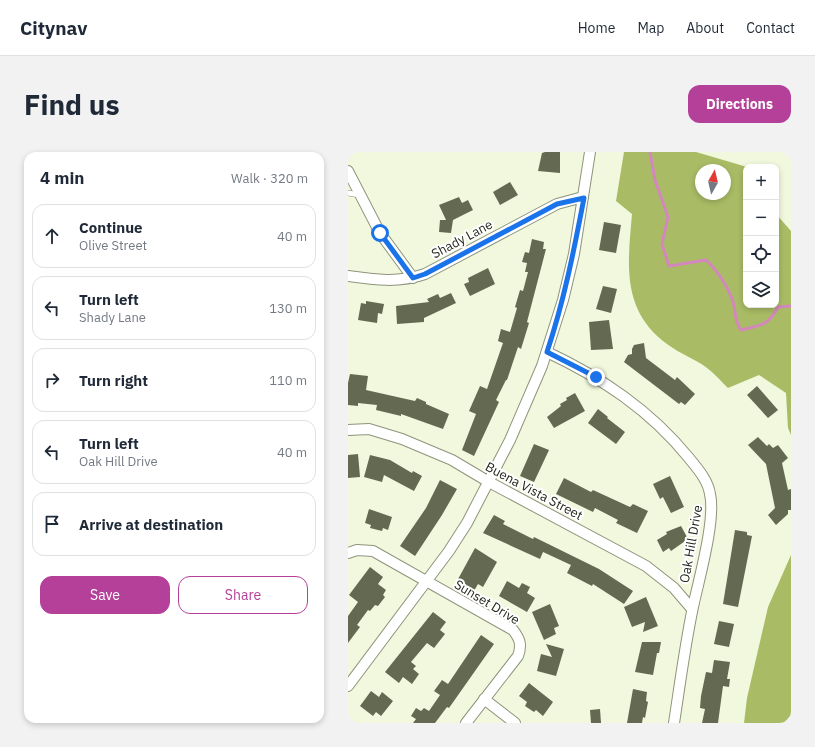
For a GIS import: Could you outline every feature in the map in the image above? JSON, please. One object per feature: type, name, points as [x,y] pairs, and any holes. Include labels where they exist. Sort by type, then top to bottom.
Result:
[{"type":"street","points":[[348,686],[426,582],[467,522],[510,440],[547,352],[570,270],[584,198],[590,152]]},
{"type":"street","points":[[348,171],[359,195],[380,233],[413,278]]},
{"type":"street","name":"Shady Lane","points":[[348,276],[384,281],[413,278],[432,270],[557,204],[584,198]]},
{"type":"street","name":"Oak Hill Drive","points":[[547,352],[582,369],[630,400],[677,443],[706,481],[711,497],[711,513],[692,609],[674,723]]},
{"type":"street","name":"Buena Vista Street","points":[[348,430],[369,429],[402,438],[452,460],[489,482],[646,566],[674,588],[692,609]]},
{"type":"street","name":"Sunset Drive","points":[[348,553],[357,550],[373,551],[513,630],[518,636],[521,650],[518,656],[466,723]]},
{"type":"street","points":[[484,699],[515,723]]},
{"type":"lane","points":[[348,193],[359,195]]},
{"type":"green space","points":[[624,152],[696,152],[743,166],[743,308],[779,308],[779,217],[791,231],[791,435],[788,428],[786,393],[759,375],[728,388],[706,367],[668,345],[649,328],[640,314],[630,283],[629,249],[632,214],[616,201]]},
{"type":"green space","points":[[791,555],[791,715],[784,723],[744,723],[747,698],[768,607]]},
{"type":"building","points":[[560,152],[560,173],[538,171],[542,153]]},
{"type":"building","points":[[510,182],[518,195],[500,205],[493,192]]},
{"type":"building","points":[[459,197],[462,203],[468,200],[473,210],[453,220],[451,233],[439,232],[440,220],[446,220],[439,205]]},
{"type":"building","points":[[604,222],[621,225],[616,253],[599,250]]},
{"type":"building","points":[[532,239],[544,242],[543,249],[546,249],[527,322],[529,323],[521,349],[518,347],[507,380],[496,400],[499,402],[474,456],[462,450],[476,414],[469,411],[480,386],[487,389],[503,343],[498,341],[501,329],[510,332],[517,308],[515,307],[520,290],[523,291],[528,272],[525,272],[527,263],[522,262],[525,252],[529,253]]},
{"type":"building","points":[[488,268],[495,284],[470,296],[464,284],[469,282],[468,278]]},
{"type":"building","points":[[603,286],[617,289],[611,313],[596,309]]},
{"type":"building","points":[[451,293],[456,303],[424,318],[424,322],[397,324],[396,306],[429,302],[427,299],[438,294],[440,298]]},
{"type":"building","points":[[366,301],[384,304],[382,314],[378,313],[377,323],[358,320],[361,303],[366,304]]},
{"type":"building","points":[[609,320],[613,349],[591,350],[589,322]]},
{"type":"building","points":[[644,343],[646,358],[675,380],[677,377],[695,394],[685,405],[681,402],[679,404],[624,362],[628,355],[632,354],[634,345]]},
{"type":"building","points":[[350,374],[368,376],[366,390],[415,401],[417,398],[426,402],[426,404],[449,414],[443,429],[401,414],[401,416],[376,410],[377,405],[358,403],[358,406],[348,405],[348,383]]},
{"type":"building","points":[[757,386],[778,410],[768,418],[747,395]]},
{"type":"building","points":[[575,393],[585,411],[554,428],[547,417],[561,406],[560,404],[567,400],[566,398]]},
{"type":"building","points":[[598,409],[625,432],[616,444],[588,423]]},
{"type":"building","points":[[758,437],[767,446],[769,444],[773,448],[778,445],[788,458],[782,463],[788,490],[791,489],[791,510],[788,510],[788,514],[776,525],[768,515],[775,508],[766,464],[748,445]]},
{"type":"building","points":[[534,444],[549,450],[534,482],[520,476]]},
{"type":"building","points":[[358,454],[360,477],[348,478],[348,455]]},
{"type":"building","points":[[370,455],[390,460],[412,473],[413,471],[422,476],[414,491],[384,475],[382,482],[364,477]]},
{"type":"building","points":[[670,476],[684,507],[671,513],[663,497],[660,499],[653,484]]},
{"type":"building","points":[[564,478],[591,492],[593,490],[630,507],[633,504],[648,511],[637,533],[616,523],[618,520],[595,508],[593,512],[556,494]]},
{"type":"building","points":[[440,480],[457,489],[415,556],[400,546],[426,508]]},
{"type":"building","points":[[369,509],[392,517],[388,530],[383,528],[382,531],[370,528],[371,525],[365,523]]},
{"type":"building","points":[[494,515],[505,521],[503,524],[533,539],[534,537],[599,569],[633,591],[624,604],[593,584],[592,586],[567,573],[571,565],[543,552],[540,559],[483,533]]},
{"type":"building","points":[[681,526],[688,539],[671,551],[669,548],[663,552],[657,540],[667,534],[666,532]]},
{"type":"building","points":[[735,530],[747,532],[747,535],[752,536],[738,607],[723,604]]},
{"type":"building","points":[[475,548],[497,562],[483,587],[478,584],[474,591],[457,581]]},
{"type":"building","points":[[370,567],[383,577],[378,584],[386,590],[383,595],[385,597],[378,606],[375,605],[370,611],[368,610],[357,625],[360,627],[348,643],[348,616],[358,602],[349,595]]},
{"type":"building","points":[[507,581],[519,588],[522,583],[530,587],[527,593],[535,598],[527,612],[499,596]]},
{"type":"building","points":[[646,597],[658,626],[643,632],[645,622],[632,627],[624,607]]},
{"type":"building","points":[[550,604],[559,626],[554,628],[556,634],[544,640],[532,612]]},
{"type":"building","points":[[433,612],[446,622],[440,630],[445,634],[434,648],[427,643],[411,662],[416,666],[413,669],[419,674],[412,684],[403,677],[399,683],[385,672]]},
{"type":"building","points":[[719,621],[734,624],[729,647],[714,644]]},
{"type":"building","points":[[481,635],[494,644],[449,708],[447,707],[435,723],[413,723],[416,719],[411,716],[416,708],[421,711],[424,708],[429,711],[440,695],[434,691],[442,680],[448,684]]},
{"type":"building","points":[[642,642],[661,642],[659,653],[657,653],[653,675],[635,672]]},
{"type":"building","points":[[546,644],[564,649],[556,676],[537,671],[541,654],[552,657]]},
{"type":"building","points":[[714,660],[730,662],[727,679],[730,679],[729,687],[723,686],[718,723],[702,723],[705,709],[700,708],[701,696],[706,672],[712,673]]},
{"type":"building","points":[[529,683],[553,702],[543,716],[536,710],[534,712],[525,706],[527,702],[519,696]]},
{"type":"building","points":[[633,689],[647,692],[646,701],[648,702],[645,718],[643,717],[642,723],[627,723]]},
{"type":"building","points":[[371,691],[379,697],[382,692],[393,701],[381,716],[376,712],[373,716],[360,706]]},
{"type":"building","points":[[600,709],[601,723],[591,723],[590,710]]},
{"type":"waterway","points":[[650,152],[655,180],[668,217],[662,244],[669,266],[706,260],[719,275],[727,288],[734,306],[737,322],[741,330],[763,324],[771,318],[778,307],[791,306]]},
{"type":"route","points":[[380,233],[413,278],[425,274],[557,204],[567,200],[584,198],[574,254],[563,300],[547,352],[596,377]]}]
